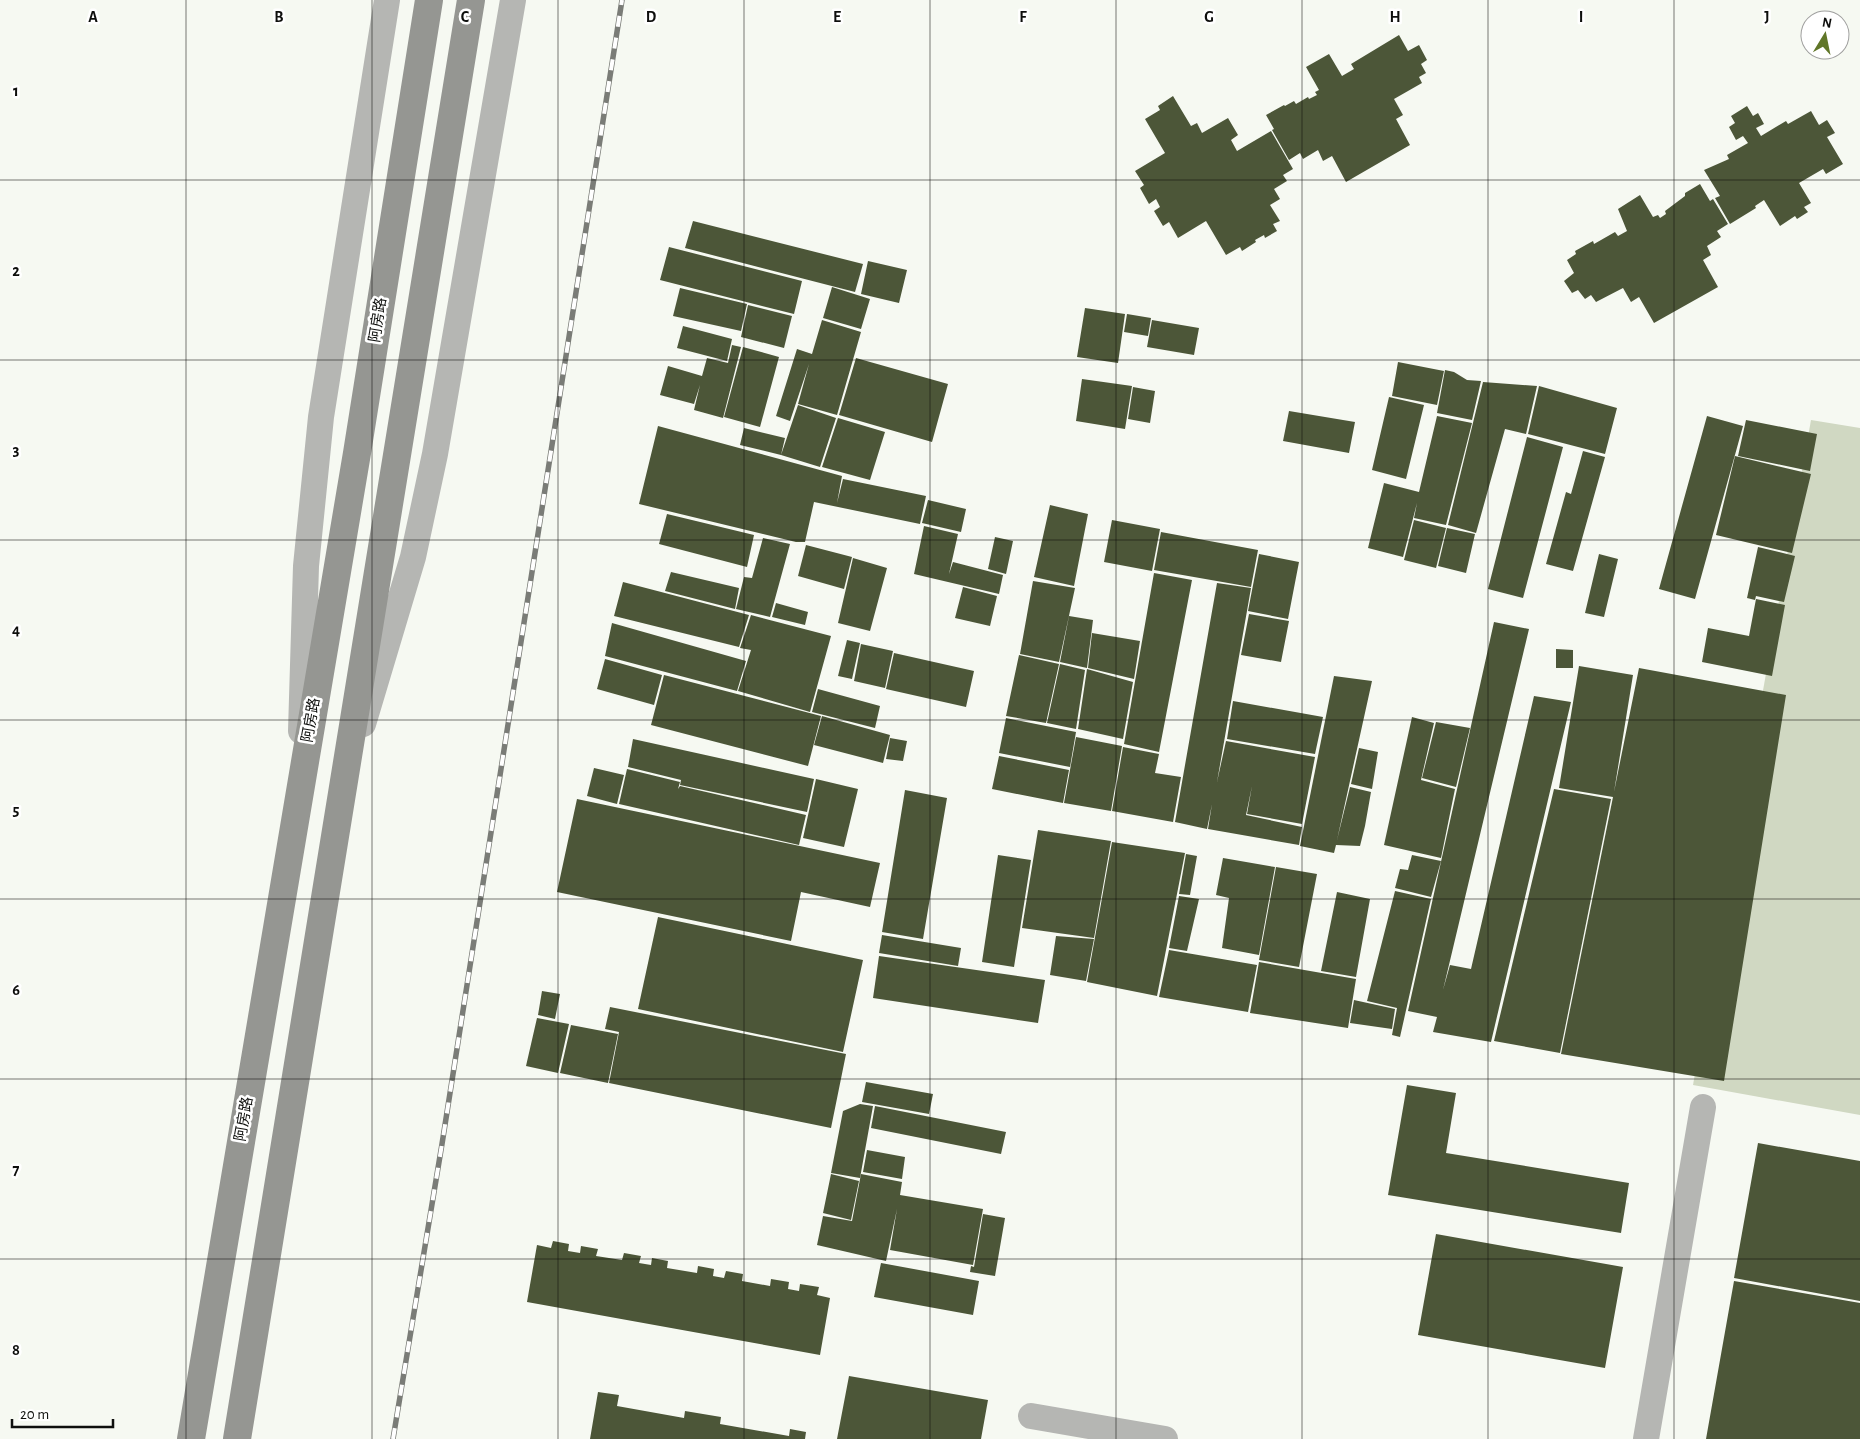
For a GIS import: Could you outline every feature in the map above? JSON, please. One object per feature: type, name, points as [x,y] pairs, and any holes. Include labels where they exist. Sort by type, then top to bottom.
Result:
[{"type":"main road","name":"阿房路","points":[[190,1439],[356,453],[429,0]]},
{"type":"main road","points":[[237,1439],[471,0]]},
{"type":"street","points":[[300,789],[306,566],[321,418],[387,0]]},
{"type":"street","points":[[342,794],[412,557],[436,454],[513,0]]},
{"type":"street","points":[[1646,1439],[1703,1107]]},
{"type":"street","points":[[1031,1416],[1165,1439]]},
{"type":"green space","points":[[1811,420],[1860,428],[1860,1115],[1693,1085]]},
{"type":"building","points":[[1399,35],[1408,51],[1419,45],[1427,60],[1421,64],[1426,73],[1419,77],[1422,83],[1394,99],[1403,115],[1396,119],[1410,145],[1346,182],[1332,156],[1323,161],[1318,150],[1303,159],[1300,153],[1289,160],[1266,115],[1294,101],[1296,104],[1308,97],[1309,99],[1317,95],[1315,92],[1319,90],[1306,67],[1329,54],[1342,76],[1354,69],[1351,64]]},
{"type":"building","points":[[1173,96],[1191,126],[1197,123],[1202,133],[1228,118],[1238,135],[1231,140],[1237,151],[1271,131],[1293,169],[1283,175],[1287,181],[1274,189],[1280,199],[1270,205],[1280,221],[1273,224],[1277,231],[1265,238],[1264,235],[1255,240],[1256,242],[1242,251],[1240,247],[1226,255],[1206,221],[1178,238],[1169,222],[1163,226],[1154,211],[1160,207],[1156,199],[1149,204],[1140,188],[1144,185],[1135,171],[1165,153],[1145,119],[1160,110],[1158,106]]},
{"type":"building","points":[[1747,106],[1753,116],[1758,113],[1764,124],[1756,128],[1761,136],[1786,121],[1788,124],[1811,111],[1819,125],[1827,120],[1835,133],[1827,137],[1843,164],[1826,174],[1823,169],[1799,183],[1811,203],[1804,207],[1808,212],[1797,219],[1795,216],[1780,226],[1764,200],[1755,206],[1756,208],[1730,224],[1715,198],[1720,196],[1704,170],[1729,159],[1727,155],[1748,143],[1743,136],[1736,140],[1729,127],[1735,123],[1731,116]]},
{"type":"building","points":[[1700,184],[1710,201],[1713,199],[1728,224],[1717,231],[1721,237],[1707,246],[1711,255],[1703,260],[1718,287],[1654,323],[1639,297],[1631,302],[1623,288],[1596,302],[1591,295],[1585,299],[1578,290],[1572,293],[1564,281],[1574,273],[1567,260],[1576,254],[1575,251],[1593,241],[1594,244],[1615,232],[1618,236],[1627,231],[1618,209],[1640,195],[1653,217],[1658,215],[1660,218],[1666,214],[1665,211],[1685,196],[1685,193]]},
{"type":"building","points":[[693,221],[863,264],[855,292],[685,248]]},
{"type":"building","points":[[669,247],[802,281],[794,314],[660,280]]},
{"type":"building","points":[[868,261],[907,270],[899,303],[861,294]]},
{"type":"building","points":[[832,287],[870,299],[861,329],[823,318]]},
{"type":"building","points":[[680,288],[747,304],[741,331],[673,316]]},
{"type":"building","points":[[748,305],[792,316],[784,348],[741,337]]},
{"type":"building","points":[[1085,308],[1125,314],[1118,363],[1077,357]]},
{"type":"building","points":[[1127,314],[1151,318],[1148,336],[1124,332]]},
{"type":"building","points":[[822,320],[861,332],[837,415],[798,404],[809,364],[790,421],[776,416],[797,349],[812,354]]},
{"type":"building","points":[[1152,320],[1199,328],[1194,355],[1147,347]]},
{"type":"building","points":[[683,326],[732,339],[727,361],[677,348]]},
{"type":"building","points":[[732,345],[741,347],[723,418],[694,410],[700,385],[694,404],[660,395],[668,366],[702,376],[707,358],[728,363]]},
{"type":"building","points":[[743,347],[779,357],[760,427],[724,417]]},
{"type":"building","points":[[856,358],[948,384],[932,442],[839,415]]},
{"type":"building","points":[[1398,362],[1444,371],[1437,405],[1392,396]]},
{"type":"building","points":[[1445,370],[1454,372],[1467,380],[1481,381],[1472,420],[1437,413]]},
{"type":"building","points":[[1082,379],[1132,386],[1125,429],[1076,421]]},
{"type":"building","points":[[1483,382],[1537,386],[1526,434],[1505,429],[1476,533],[1448,525]]},
{"type":"building","points":[[1539,386],[1617,408],[1605,454],[1528,434]]},
{"type":"building","points":[[1133,387],[1155,391],[1150,423],[1128,419]]},
{"type":"building","points":[[1389,397],[1424,405],[1406,479],[1372,470]]},
{"type":"building","points":[[798,405],[836,418],[820,467],[781,455]]},
{"type":"building","points":[[1289,411],[1355,422],[1349,453],[1283,441]]},
{"type":"building","points":[[1437,416],[1472,423],[1446,525],[1414,518],[1417,503],[1403,557],[1368,548],[1384,483],[1419,492]]},
{"type":"building","points":[[1707,416],[1743,426],[1695,599],[1659,589]]},
{"type":"building","points":[[838,418],[885,432],[870,480],[822,467]]},
{"type":"building","points":[[1746,420],[1817,434],[1810,471],[1738,456]]},
{"type":"building","points":[[658,426],[842,476],[837,503],[843,479],[926,496],[920,524],[814,502],[805,542],[796,542],[639,504]]},
{"type":"building","points":[[744,428],[785,438],[781,455],[740,445]]},
{"type":"building","points":[[1527,437],[1563,447],[1523,598],[1488,589]]},
{"type":"building","points":[[1583,451],[1605,457],[1573,571],[1546,564],[1566,492],[1571,494]]},
{"type":"building","points":[[1735,456],[1811,474],[1792,553],[1716,535]]},
{"type":"building","points":[[928,500],[966,509],[961,532],[922,523]]},
{"type":"building","points":[[1050,505],[1088,514],[1074,586],[1034,577]]},
{"type":"building","points":[[667,514],[754,535],[747,567],[659,544]]},
{"type":"building","points":[[1112,520],[1160,529],[1152,571],[1104,562]]},
{"type":"building","points":[[1414,520],[1446,528],[1436,568],[1404,560]]},
{"type":"building","points":[[924,526],[958,534],[949,574],[953,562],[1003,575],[999,594],[914,574]]},
{"type":"building","points":[[1447,528],[1475,534],[1466,573],[1438,566]]},
{"type":"building","points":[[1161,532],[1258,550],[1251,587],[1154,570]]},
{"type":"building","points":[[995,537],[1013,541],[1006,574],[988,569]]},
{"type":"building","points":[[763,538],[790,544],[770,617],[736,609],[744,577],[752,578]]},
{"type":"building","points":[[806,545],[852,557],[844,589],[798,576]]},
{"type":"building","points":[[1758,547],[1795,556],[1784,602],[1756,596],[1755,600],[1747,598]]},
{"type":"building","points":[[1259,554],[1299,562],[1288,619],[1248,611]]},
{"type":"building","points":[[1599,554],[1618,559],[1604,617],[1585,613]]},
{"type":"building","points":[[853,558],[887,568],[870,631],[838,623]]},
{"type":"building","points":[[671,572],[739,588],[735,609],[665,591]]},
{"type":"building","points":[[1154,573],[1192,580],[1159,752],[1124,744]]},
{"type":"building","points":[[1033,581],[1075,588],[1059,662],[1020,654]]},
{"type":"building","points":[[623,582],[749,615],[739,647],[614,616]]},
{"type":"building","points":[[1217,583],[1251,588],[1217,782],[1226,741],[1315,757],[1302,824],[1247,814],[1252,786],[1246,815],[1302,827],[1299,845],[1208,829],[1212,804],[1207,829],[1175,822]]},
{"type":"building","points":[[963,587],[997,596],[990,626],[955,618]]},
{"type":"building","points":[[1756,599],[1785,605],[1772,676],[1702,662],[1708,628],[1749,636]]},
{"type":"building","points":[[776,603],[808,612],[805,625],[772,617]]},
{"type":"building","points":[[1249,614],[1289,621],[1281,662],[1241,655]]},
{"type":"building","points":[[751,615],[831,636],[810,712],[738,691],[751,650],[740,648]]},
{"type":"building","points":[[1069,616],[1093,620],[1087,668],[1060,662]]},
{"type":"building","points":[[1494,622],[1529,629],[1443,990],[1450,965],[1471,969],[1534,696],[1571,702],[1491,1042],[1433,1032],[1437,1017],[1408,1011]]},
{"type":"building","points":[[612,623],[746,661],[737,691],[605,656]]},
{"type":"building","points":[[1092,633],[1140,641],[1134,679],[1088,668]]},
{"type":"building","points":[[847,640],[860,643],[852,679],[838,676]]},
{"type":"building","points":[[861,644],[893,651],[885,688],[854,681]]},
{"type":"building","points":[[1556,649],[1573,650],[1573,668],[1556,668]]},
{"type":"building","points":[[894,653],[974,671],[966,707],[886,689]]},
{"type":"building","points":[[1019,655],[1059,664],[1046,723],[1006,716]]},
{"type":"building","points":[[605,659],[662,675],[654,705],[597,689]]},
{"type":"building","points":[[1060,664],[1085,670],[1076,729],[1047,723]]},
{"type":"building","points":[[1579,666],[1633,675],[1614,792],[1639,668],[1786,695],[1724,1081],[1561,1054],[1613,797],[1559,788]]},
{"type":"building","points":[[1087,669],[1133,682],[1123,739],[1078,729]]},
{"type":"building","points":[[664,675],[821,716],[808,766],[651,725]]},
{"type":"building","points":[[1334,676],[1372,681],[1337,840],[1350,787],[1371,792],[1365,826],[1360,846],[1336,845],[1334,853],[1300,846]]},
{"type":"building","points":[[818,689],[880,706],[875,728],[812,712]]},
{"type":"building","points":[[1233,701],[1323,717],[1315,754],[1227,739]]},
{"type":"building","points":[[822,716],[890,735],[883,763],[814,745]]},
{"type":"building","points":[[1412,717],[1434,723],[1421,780],[1455,789],[1441,858],[1384,845]]},
{"type":"building","points":[[1006,718],[1076,732],[1070,767],[999,753]]},
{"type":"building","points":[[1436,722],[1470,728],[1456,787],[1422,778]]},
{"type":"building","points":[[1076,737],[1122,746],[1111,811],[1064,803]]},
{"type":"building","points":[[890,738],[907,741],[903,761],[886,759]]},
{"type":"building","points":[[633,739],[814,779],[807,812],[680,785],[681,780],[628,767]]},
{"type":"building","points":[[1123,747],[1159,754],[1155,773],[1181,777],[1173,822],[1112,811]]},
{"type":"building","points":[[1359,748],[1378,752],[1372,789],[1351,784]]},
{"type":"building","points":[[999,756],[1069,770],[1063,803],[992,789]]},
{"type":"building","points":[[594,768],[624,775],[617,804],[587,796]]},
{"type":"building","points":[[627,769],[680,782],[678,789],[680,786],[806,815],[799,845],[619,804]]},
{"type":"building","points":[[816,779],[858,789],[844,847],[803,838]]},
{"type":"building","points":[[1554,789],[1611,799],[1560,1053],[1494,1041]]},
{"type":"building","points":[[905,790],[947,798],[923,939],[882,932]]},
{"type":"building","points":[[577,799],[880,863],[870,907],[801,892],[791,941],[557,892]]},
{"type":"building","points":[[1038,830],[1111,841],[1094,938],[1022,928]]},
{"type":"building","points":[[1112,842],[1185,853],[1157,996],[1087,982]]},
{"type":"building","points":[[1186,854],[1197,856],[1190,895],[1179,894]]},
{"type":"building","points":[[998,855],[1031,860],[1014,967],[982,962]]},
{"type":"building","points":[[1412,855],[1441,861],[1431,897],[1395,888],[1400,869],[1408,870]]},
{"type":"building","points":[[1223,858],[1275,867],[1259,955],[1222,948],[1229,898],[1216,895]]},
{"type":"building","points":[[1276,867],[1317,874],[1299,967],[1259,960]]},
{"type":"building","points":[[1395,891],[1431,899],[1400,1037],[1392,1035],[1397,1008],[1367,1001]]},
{"type":"building","points":[[1337,892],[1370,899],[1356,977],[1321,971]]},
{"type":"building","points":[[1179,896],[1199,899],[1187,951],[1169,948]]},
{"type":"building","points":[[658,917],[863,960],[843,1052],[638,1009]]},
{"type":"building","points":[[882,935],[961,948],[958,966],[879,953]]},
{"type":"building","points":[[1056,936],[1094,939],[1086,981],[1050,975]]},
{"type":"building","points":[[1169,950],[1257,965],[1248,1012],[1159,997]]},
{"type":"building","points":[[879,956],[1045,980],[1038,1023],[873,998]]},
{"type":"building","points":[[1259,962],[1356,979],[1348,1028],[1250,1013]]},
{"type":"building","points":[[542,991],[560,994],[555,1019],[538,1015]]},
{"type":"building","points":[[1354,1000],[1395,1009],[1392,1029],[1350,1023]]},
{"type":"building","points":[[610,1007],[846,1054],[831,1128],[609,1083],[619,1032],[605,1029]]},
{"type":"building","points":[[537,1018],[569,1024],[558,1073],[526,1066]]},
{"type":"building","points":[[571,1025],[618,1034],[608,1083],[560,1073]]},
{"type":"building","points":[[866,1082],[933,1094],[929,1114],[862,1102]]},
{"type":"building","points":[[1407,1085],[1456,1093],[1446,1153],[1629,1183],[1621,1233],[1388,1195]]},
{"type":"building","points":[[860,1104],[873,1106],[860,1178],[831,1173],[843,1111]]},
{"type":"building","points":[[875,1106],[1006,1132],[1001,1154],[871,1128]]},
{"type":"building","points":[[1758,1143],[1860,1161],[1860,1301],[1734,1278]]},
{"type":"building","points":[[867,1150],[905,1157],[902,1179],[863,1172]]},
{"type":"building","points":[[831,1174],[859,1181],[851,1220],[823,1213]]},
{"type":"building","points":[[861,1174],[902,1182],[900,1195],[983,1209],[973,1265],[890,1250],[897,1209],[886,1261],[817,1245],[823,1216],[852,1221]]},
{"type":"building","points":[[983,1214],[1005,1218],[995,1276],[970,1272],[971,1266],[974,1267]]},
{"type":"building","points":[[1436,1234],[1623,1267],[1605,1368],[1418,1335]]},
{"type":"building","points":[[553,1241],[569,1244],[568,1251],[580,1253],[581,1246],[598,1249],[596,1256],[622,1260],[624,1253],[641,1256],[639,1263],[651,1265],[652,1258],[668,1261],[667,1268],[697,1273],[698,1266],[714,1269],[713,1276],[724,1278],[726,1271],[743,1274],[742,1281],[770,1286],[771,1279],[789,1282],[788,1289],[799,1291],[800,1284],[819,1287],[817,1295],[830,1298],[820,1355],[527,1302],[537,1245],[551,1248]]},
{"type":"building","points":[[881,1263],[979,1281],[973,1315],[874,1297]]},
{"type":"building","points":[[1734,1281],[1860,1303],[1860,1439],[1706,1439]]},
{"type":"building","points":[[849,1376],[988,1400],[981,1439],[837,1439]]},
{"type":"building","points":[[598,1392],[619,1395],[617,1406],[684,1418],[685,1411],[721,1417],[720,1424],[789,1436],[790,1429],[806,1432],[805,1439],[590,1439]]},
{"type":"railway","points":[[393,1439],[442,1144],[622,0]]}]
